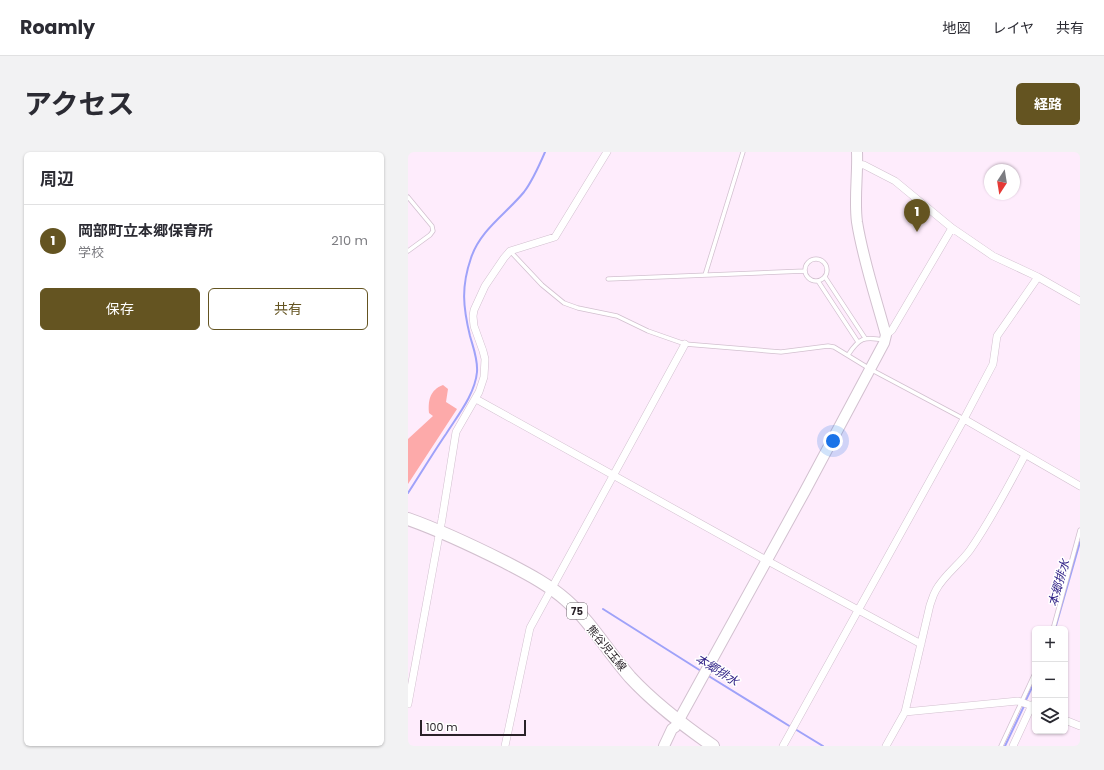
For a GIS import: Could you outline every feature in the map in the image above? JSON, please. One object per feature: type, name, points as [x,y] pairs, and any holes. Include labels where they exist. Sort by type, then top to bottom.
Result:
[{"type":"main road","name":"熊谷児玉線","points":[[408,519],[439,530],[552,588],[576,609],[629,676],[645,693],[678,721],[713,746]]},
{"type":"street","points":[[408,704],[423,628],[456,432],[476,399],[482,384],[485,368],[483,350],[473,322],[474,310],[485,286],[510,251],[555,236],[607,152]]},
{"type":"street","points":[[857,152],[857,222],[868,273],[885,337]]},
{"type":"street","points":[[858,164],[864,165],[895,181],[952,228],[993,256],[1038,277],[1080,301]]},
{"type":"street","points":[[664,746],[870,369],[885,337],[892,330],[952,228]]},
{"type":"street","points":[[783,746],[993,364],[997,336],[1038,277]]},
{"type":"street","points":[[505,746],[528,633],[685,344]]},
{"type":"street","points":[[476,399],[921,644]]},
{"type":"street","points":[[964,419],[1080,486]]},
{"type":"street","points":[[886,746],[905,712],[930,605],[936,591],[941,583],[970,550],[996,508],[1025,455]]},
{"type":"street","points":[[905,712],[1010,701],[1018,701],[1032,706]]},
{"type":"street","points":[[1013,746],[1032,708]]},
{"type":"street","points":[[1068,721],[1080,726]]},
{"type":"lane","points":[[705,275],[743,152]]},
{"type":"lane","points":[[408,197],[432,226],[433,231],[430,235],[408,251]]},
{"type":"lane","points":[[510,251],[542,285],[564,303],[578,308],[617,316],[685,344],[781,352],[828,346],[834,347],[870,369],[964,419]]},
{"type":"lane","points":[[816,259],[825,264],[827,271],[825,277],[818,281],[808,278],[805,271],[809,262],[816,259]]},
{"type":"lane","points":[[608,279],[805,271]]},
{"type":"lane","points":[[825,277],[865,338]]},
{"type":"lane","points":[[818,281],[858,342]]},
{"type":"lane","points":[[848,355],[858,342],[865,338],[885,337]]},
{"type":"lane","points":[[1054,626],[1080,530]]},
{"type":"lane","points":[[1001,746],[1032,680]]},
{"type":"shaded area","points":[[443,385],[448,389],[446,402],[457,409],[408,484],[408,439],[433,416],[429,413],[431,396],[435,390]]},
{"type":"waterway","points":[[408,493],[465,404],[476,380],[477,362],[470,336],[464,297],[464,288],[468,268],[475,248],[487,231],[524,192],[536,173],[545,152]]},
{"type":"waterway","name":"本郷排水","points":[[1056,626],[1080,542]]},
{"type":"waterway","name":"本郷排水","points":[[603,609],[701,671]]},
{"type":"waterway","name":"本郷排水","points":[[707,675],[791,727]]},
{"type":"waterway","name":"本郷排水","points":[[1025,702],[1032,687]]},
{"type":"waterway","name":"本郷排水","points":[[1005,746],[1024,706]]},
{"type":"waterway","name":"本郷排水","points":[[795,729],[823,746]]},
{"type":"place","name":"岡部町立本郷保育所","points":[[917,232]]}]
